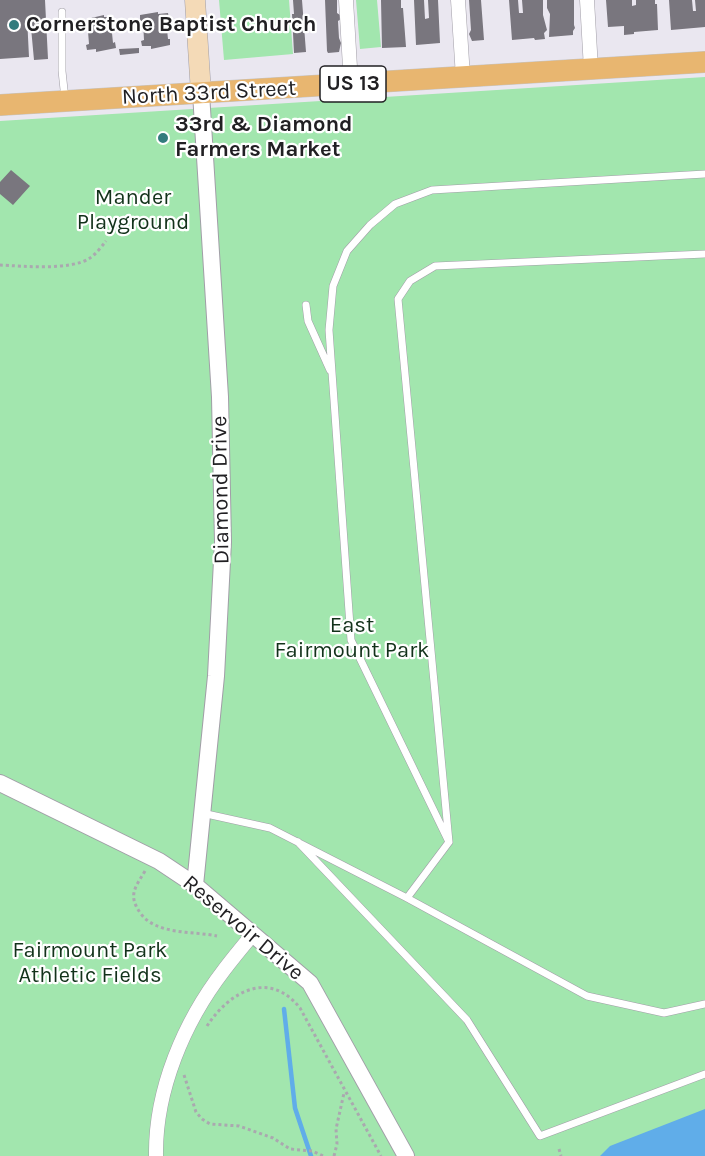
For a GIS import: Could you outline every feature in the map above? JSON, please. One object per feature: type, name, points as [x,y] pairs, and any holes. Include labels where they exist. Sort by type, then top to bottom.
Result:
[{"type":"main road","points":[[195,0],[201,93]]},
{"type":"main road","name":"North 33rd Street","points":[[0,105],[705,62]]},
{"type":"street","points":[[346,0],[351,84]]},
{"type":"street","points":[[458,0],[463,77]]},
{"type":"street","points":[[587,0],[591,69]]},
{"type":"street","name":"Diamond Drive","points":[[195,885],[220,631],[223,496],[220,397],[201,93]]},
{"type":"street","name":"Reservoir Drive","points":[[0,783],[159,861],[195,885],[310,983],[406,1156]]},
{"type":"street","points":[[156,1156],[156,1129],[165,1088],[187,1028],[224,969],[253,934]]},
{"type":"lane","points":[[62,12],[62,71],[65,101]]},
{"type":"lane","points":[[449,842],[351,640],[329,330],[333,286],[347,251],[370,225],[395,204],[432,190],[705,174]]},
{"type":"lane","points":[[407,898],[449,842],[398,299],[410,281],[435,266],[705,254]]},
{"type":"lane","points":[[306,305],[308,321],[332,376]]},
{"type":"lane","points":[[202,813],[270,828],[407,898],[587,996],[664,1013],[705,1005]]},
{"type":"lane","points":[[298,842],[466,1020],[540,1136],[705,1074]]},
{"type":"path","points":[[0,265],[48,267],[71,264],[90,258],[106,241]]},
{"type":"path","points":[[143,874],[133,896],[136,907],[147,922],[159,928],[218,936]]},
{"type":"path","points":[[204,1030],[221,1006],[237,994],[258,989],[277,990],[293,999],[381,1156]]},
{"type":"path","points":[[183,1074],[196,1112],[201,1119],[210,1124],[239,1126],[265,1134],[290,1149],[312,1151],[323,1156]]},
{"type":"path","points":[[334,1156],[337,1144],[336,1129],[344,1091]]},
{"type":"path","points":[[559,1149],[561,1156]]},
{"type":"green space","points":[[219,0],[289,0],[293,54],[224,60]]},
{"type":"green space","points":[[356,0],[377,0],[381,47],[360,49]]},
{"type":"green space","name":"East Fairmount Park","points":[[705,77],[705,1156],[0,1156],[0,121]]},
{"type":"water","points":[[705,1109],[705,1156],[600,1156],[610,1146]]},
{"type":"building","name":"Cornerstone Baptist Church","points":[[0,0],[45,0],[48,59],[34,60],[30,17],[27,17],[29,57],[0,59]]},
{"type":"building","points":[[293,0],[302,0],[306,52],[294,53]]},
{"type":"building","points":[[325,0],[337,0],[337,13],[341,19],[338,21],[341,43],[339,52],[328,53],[327,51]]},
{"type":"building","points":[[381,0],[401,0],[406,47],[382,48]]},
{"type":"building","points":[[414,0],[424,0],[425,19],[429,18],[428,0],[438,0],[440,43],[416,45]]},
{"type":"building","points":[[469,0],[481,0],[484,40],[472,41],[469,34],[471,30]]},
{"type":"building","points":[[509,0],[518,0],[519,13],[523,13],[522,0],[543,0],[543,15],[547,30],[544,33],[545,39],[512,40]]},
{"type":"building","points":[[547,0],[574,0],[573,35],[549,37],[550,14]]},
{"type":"building","points":[[606,0],[632,0],[632,6],[636,5],[636,0],[655,0],[658,30],[624,35],[624,26],[608,27]]},
{"type":"building","points":[[669,0],[692,0],[693,11],[696,11],[695,0],[705,0],[705,27],[671,30]]},
{"type":"building","points":[[158,12],[158,14],[168,13],[169,20],[166,20],[170,45],[151,49],[151,46],[142,46],[143,21],[140,21],[140,15]]},
{"type":"building","points":[[104,15],[104,17],[113,17],[114,23],[111,23],[113,43],[115,42],[116,48],[96,52],[96,49],[87,50],[86,45],[89,44],[87,19]]},
{"type":"building","points":[[139,48],[139,53],[120,55],[119,49]]},
{"type":"building","points":[[11,170],[30,186],[13,205],[0,194],[0,182]]},
{"type":"waterway","points":[[284,1009],[295,1108],[311,1156]]},
{"type":"place","name":"Cornerstone Baptist Church","points":[[14,25]]},
{"type":"place","name":"33rd & Diamond Farmers Market","points":[[163,138]]},
{"type":"park label","name":"Mander Playground","points":[[133,210]]},
{"type":"park label","name":"Fairmount Park Athletic Fields","points":[[90,964]]}]
